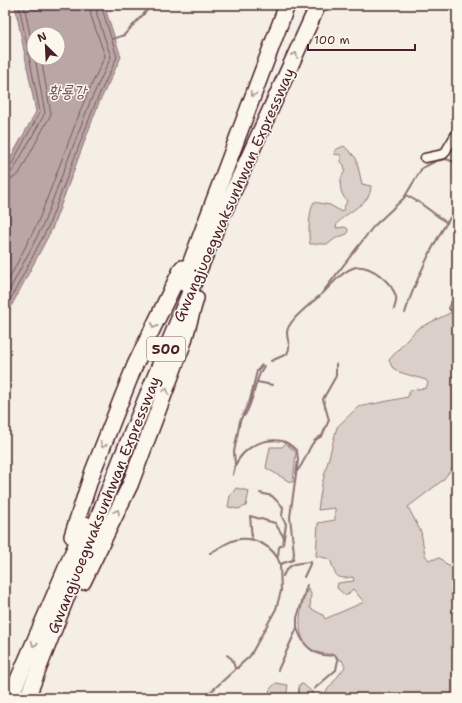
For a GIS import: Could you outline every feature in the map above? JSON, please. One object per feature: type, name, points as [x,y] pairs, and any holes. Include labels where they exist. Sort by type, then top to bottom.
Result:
[{"type":"highway","name":"Gwangjuoegwaksunhwan Expressway","points":[[10,698],[113,460],[174,307],[287,5]]},
{"type":"highway","name":"Gwangjuoegwaksunhwan Expressway","points":[[27,698],[121,459],[216,229],[318,5]]},
{"type":"street","points":[[425,158],[444,154],[457,132]]},
{"type":"shaded area","points":[[344,146],[356,158],[362,184],[371,186],[370,193],[366,200],[337,224],[336,228],[345,227],[348,229],[347,234],[336,238],[328,244],[310,244],[309,223],[312,205],[314,202],[330,205],[342,212],[347,201],[342,194],[340,186],[341,178],[345,171],[344,165],[341,162],[341,155],[334,154],[335,150]]},
{"type":"shaded area","points":[[456,310],[457,462],[443,480],[408,507],[421,532],[425,555],[429,560],[440,558],[448,566],[457,565],[457,698],[321,698],[345,667],[342,660],[339,660],[335,654],[321,653],[311,649],[304,642],[300,622],[301,611],[308,588],[311,594],[310,608],[323,615],[325,619],[364,602],[353,589],[346,596],[337,588],[338,583],[354,581],[353,577],[339,577],[335,573],[330,559],[316,556],[318,523],[335,520],[335,508],[318,510],[322,484],[337,427],[358,407],[408,397],[410,390],[426,388],[428,383],[426,380],[399,372],[392,367],[389,360],[417,329]]},
{"type":"shaded area","points":[[286,443],[296,453],[293,482],[290,482],[266,468],[270,447],[282,447]]},
{"type":"shaded area","points":[[236,488],[249,491],[246,506],[238,509],[228,507],[230,496]]},
{"type":"shaded area","points":[[276,683],[288,685],[286,698],[267,698],[270,689]]},
{"type":"shaded area","points":[[303,684],[312,692],[314,698],[298,698],[299,685]]},
{"type":"water","name":"황룡강","points":[[15,5],[104,5],[121,57],[98,105],[52,229],[5,318],[5,168],[36,112],[27,66],[66,66],[66,26],[26,26],[26,61]]},
{"type":"waterway","points":[[113,39],[124,35],[152,5]]},
{"type":"waterway","points":[[319,297],[373,227],[404,198],[422,168],[436,161],[446,159],[457,163]]},
{"type":"waterway","points":[[406,195],[420,203],[447,223]]},
{"type":"waterway","points":[[405,313],[427,258],[442,230],[457,209]]},
{"type":"waterway","points":[[322,294],[346,271],[356,267],[362,267],[374,272],[386,280],[394,291],[396,297],[394,309]]},
{"type":"waterway","points":[[457,289],[449,308],[450,310],[457,307]]},
{"type":"waterway","points":[[271,361],[287,354],[289,348],[287,336],[288,328],[295,318],[318,297]]},
{"type":"waterway","points":[[450,310],[457,315]]},
{"type":"waterway","points":[[297,471],[304,461],[311,446],[317,438],[322,436],[329,420],[323,399],[336,376],[336,364]]},
{"type":"waterway","points":[[235,464],[234,452],[240,421],[250,400],[257,371],[262,365]]},
{"type":"waterway","points":[[243,416],[251,403],[258,377],[264,366]]},
{"type":"waterway","points":[[257,382],[273,385]]},
{"type":"waterway","points":[[204,698],[250,656],[276,609],[281,591],[280,564],[293,560],[294,553],[290,517],[298,460],[297,451],[292,446],[282,441],[265,441],[257,444],[244,453],[239,459],[233,475]]},
{"type":"waterway","points":[[260,493],[272,496],[283,507],[282,517],[286,524],[283,544],[279,547],[278,556]]},
{"type":"waterway","points":[[252,539],[250,516],[275,523],[283,536]]},
{"type":"waterway","points":[[210,553],[232,541],[249,539],[262,544],[273,552],[280,564]]},
{"type":"waterway","points":[[283,576],[285,571],[294,564],[311,562],[304,577]]},
{"type":"waterway","points":[[278,670],[297,628],[297,618],[307,585]]},
{"type":"waterway","points":[[297,628],[306,645],[316,653],[321,655],[335,655],[338,660],[336,670],[314,689]]},
{"type":"waterway","points":[[227,655],[232,659],[235,668],[238,668]]}]
